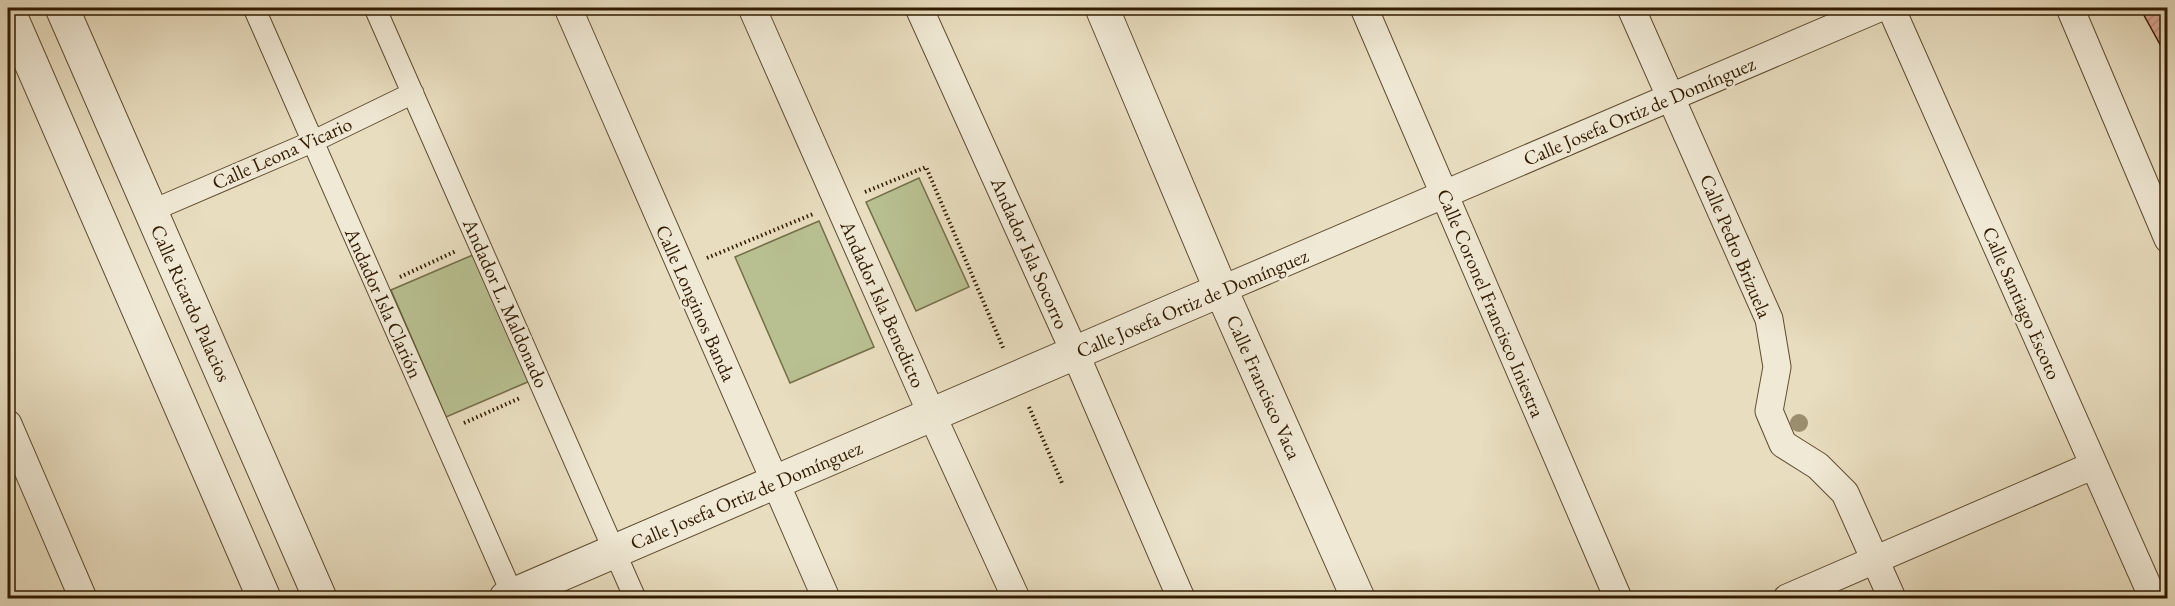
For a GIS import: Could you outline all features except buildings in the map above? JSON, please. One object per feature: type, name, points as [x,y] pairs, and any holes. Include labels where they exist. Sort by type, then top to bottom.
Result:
[{"type":"street","name":"Calle Ricardo Palacios","points":[[62,8],[320,598]]},
{"type":"street","name":"Andador Isla Clarión","points":[[254,8],[378,287],[511,598]]},
{"type":"street","name":"Andador L. Maldonado","points":[[375,8],[635,598]]},
{"type":"street","name":"Calle Longinos Banda","points":[[568,8],[826,598]]},
{"type":"street","name":"Andador Isla Benedicto","points":[[752,8],[932,415],[1016,598]]},
{"type":"street","name":"Andador Isla Socorro","points":[[919,8],[1075,353],[1181,598]]},
{"type":"street","name":"Calle Francisco Vaca","points":[[1102,8],[1221,290],[1358,598]]},
{"type":"street","name":"Calle Coronel Francisco Iniestra","points":[[1364,8],[1618,598]]},
{"type":"street","name":"Calle Pedro Brizuela","points":[[1631,8],[1769,319],[1777,367],[1769,411],[1773,422],[1783,444],[1818,466],[1845,493],[1892,598]]},
{"type":"street","name":"Calle Josefa Ortiz de Domínguez","points":[[511,598],[775,482],[1879,8]]},
{"type":"street","name":"Calle Santiago Escoto","points":[[1891,8],[2153,598]]},
{"type":"street","points":[[2070,8],[2168,239]]},
{"type":"street","points":[[8,10],[264,598]]},
{"type":"street","name":"Calle Leona Vicario","points":[[151,211],[314,141],[413,93]]},
{"type":"street","points":[[8,424],[83,598]]},
{"type":"street","points":[[1787,598],[2094,465]]},
{"type":"path","points":[[681,269],[926,167],[1062,483]]},
{"type":"path","points":[[378,287],[478,241]]},
{"type":"path","points":[[441,432],[544,388]]},
{"type":"green space","points":[[919,178],[969,287],[916,311],[866,202]]},
{"type":"green space","points":[[819,221],[874,347],[790,383],[735,257]]},
{"type":"green space","points":[[475,254],[530,381],[446,417],[391,290]]}]
